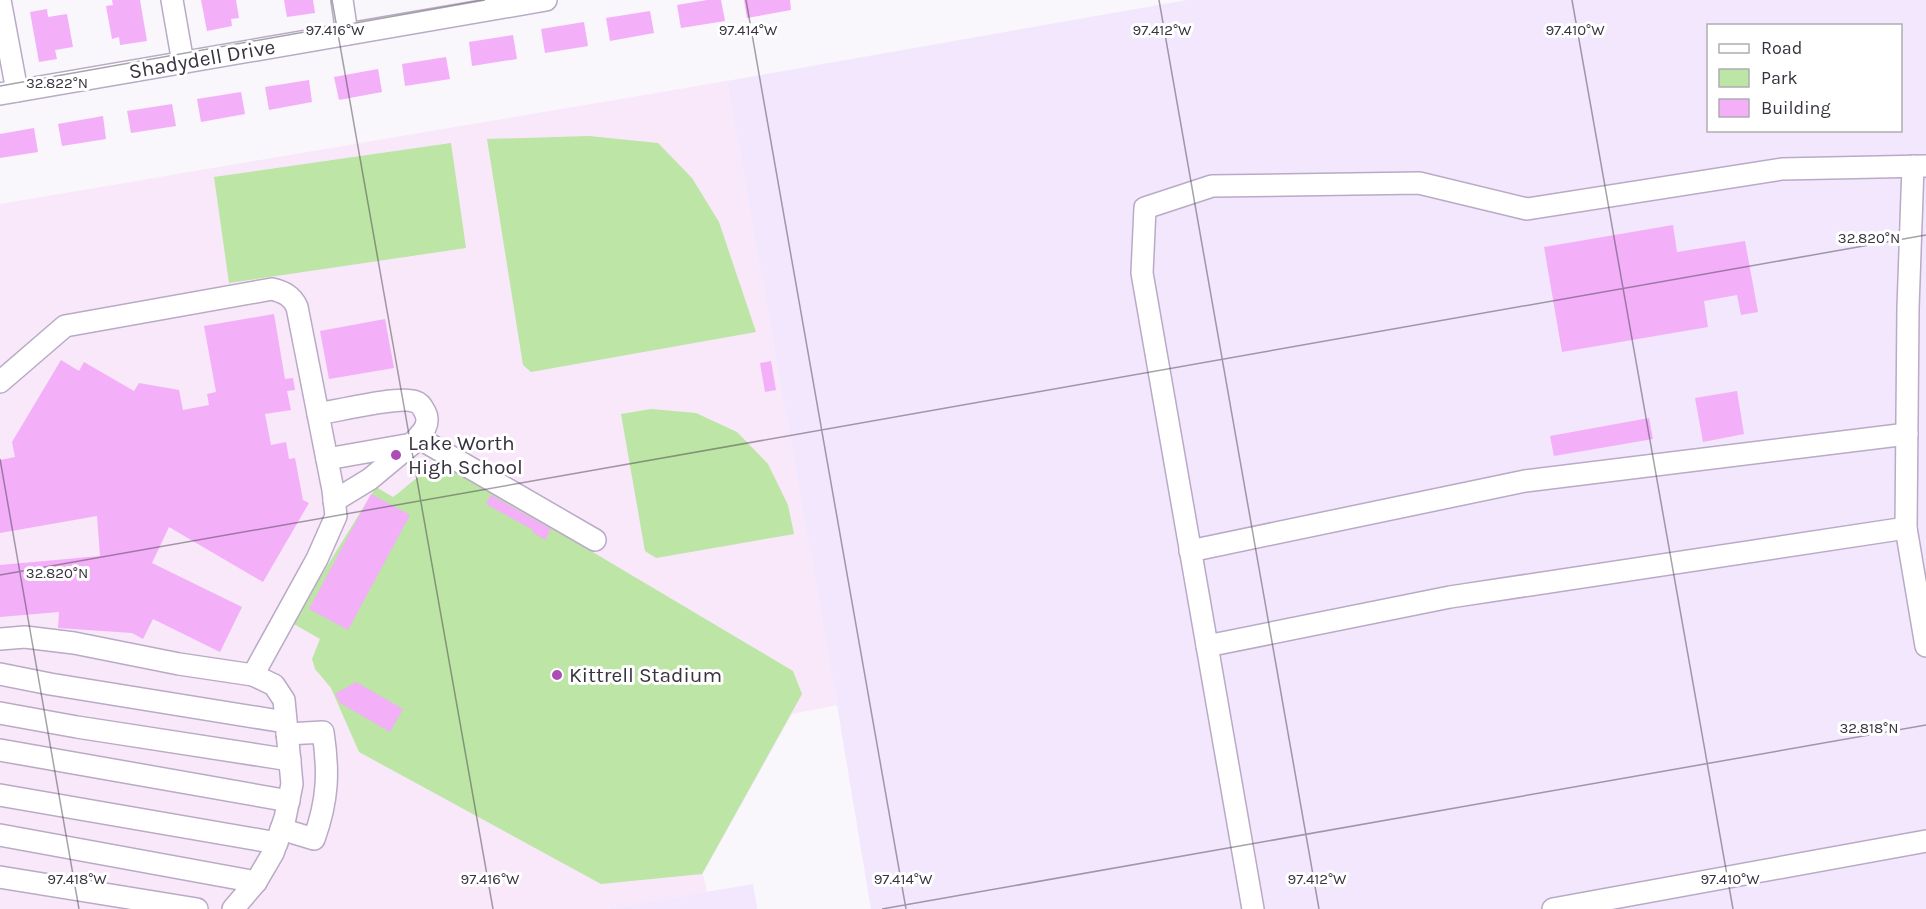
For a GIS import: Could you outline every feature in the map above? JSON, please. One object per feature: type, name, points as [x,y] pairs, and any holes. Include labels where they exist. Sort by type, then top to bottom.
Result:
[{"type":"street","points":[[0,0],[8,93]]},
{"type":"street","points":[[172,0],[183,63]]},
{"type":"street","points":[[342,0],[347,34]]},
{"type":"street","name":"Shadydell Drive","points":[[8,93],[514,3],[546,0]]},
{"type":"street","points":[[1253,909],[1142,273],[1145,208],[1212,186],[1419,183],[1527,209],[1782,169],[1920,166],[1908,308],[1906,528],[1926,646]]},
{"type":"street","points":[[0,382],[65,326],[272,289],[283,292],[293,299],[297,307],[336,516],[317,559],[253,675]]},
{"type":"street","points":[[318,414],[402,399],[416,401],[428,416],[426,428],[416,440],[370,479],[334,501]]},
{"type":"street","points":[[1190,551],[1525,481],[1907,434]]},
{"type":"street","points":[[327,459],[416,440],[429,444],[595,540]]},
{"type":"street","points":[[1207,646],[1450,597],[1906,528]]},
{"type":"street","points":[[0,639],[25,637],[74,643],[179,664],[253,675],[274,685],[284,700],[292,784],[273,853],[256,882],[233,909]]},
{"type":"street","points":[[0,674],[286,728],[322,732],[328,768],[322,816],[314,839],[279,836],[0,795]]},
{"type":"street","points":[[0,713],[290,760]]},
{"type":"street","points":[[0,750],[288,801]]},
{"type":"street","points":[[0,835],[256,882]]},
{"type":"street","points":[[1553,909],[1926,841]]},
{"type":"street","points":[[0,877],[197,909]]},
{"type":"shaded area","points":[[1187,0],[1926,0],[1926,909],[871,909],[727,81]]},
{"type":"shaded area","name":"Lake Worth High School","points":[[727,81],[837,705],[792,714],[703,874],[707,892],[606,909],[0,909],[0,204]]},
{"type":"shaded area","points":[[753,884],[757,909],[606,909]]},
{"type":"green space","points":[[589,136],[658,143],[692,178],[719,222],[756,332],[531,372],[523,365],[487,139]]},
{"type":"green space","points":[[451,143],[466,248],[229,283],[214,177]]},
{"type":"green space","points":[[651,409],[696,413],[737,432],[768,464],[788,505],[794,534],[656,558],[645,551],[621,414]]},
{"type":"green space","name":"Kittrell Stadium","points":[[448,471],[458,473],[473,481],[793,671],[802,694],[702,874],[601,884],[359,752],[331,688],[315,669],[312,659],[320,639],[292,623],[376,487],[393,497],[421,476]]},
{"type":"building","points":[[112,0],[140,0],[147,41],[120,45],[119,37],[112,39],[106,6],[113,5]]},
{"type":"building","points":[[201,0],[236,0],[239,18],[231,19],[232,26],[207,31]]},
{"type":"building","points":[[284,0],[313,0],[315,13],[287,17]]},
{"type":"building","points":[[721,0],[725,21],[681,28],[677,5]]},
{"type":"building","points":[[744,0],[790,0],[791,10],[747,18]]},
{"type":"building","points":[[47,9],[48,17],[67,14],[73,47],[55,50],[57,59],[39,62],[30,12]]},
{"type":"building","points":[[650,11],[654,33],[610,41],[606,18]]},
{"type":"building","points":[[584,22],[588,46],[545,53],[541,29]]},
{"type":"building","points":[[513,35],[517,59],[472,66],[469,42]]},
{"type":"building","points":[[446,57],[450,79],[405,86],[402,64]]},
{"type":"building","points":[[378,69],[382,92],[339,100],[334,77]]},
{"type":"building","points":[[309,80],[312,102],[269,110],[265,87]]},
{"type":"building","points":[[241,92],[245,114],[201,122],[197,99]]},
{"type":"building","points":[[172,104],[176,126],[131,133],[127,111]]},
{"type":"building","points":[[103,116],[106,139],[62,146],[58,124]]},
{"type":"building","points":[[34,128],[38,152],[0,158],[0,134]]},
{"type":"building","points":[[1673,225],[1677,252],[1745,241],[1758,312],[1741,315],[1737,295],[1704,301],[1708,327],[1562,352],[1544,247]]},
{"type":"building","points":[[274,314],[285,379],[293,378],[295,390],[287,391],[291,410],[265,414],[271,445],[286,442],[289,459],[295,458],[303,500],[309,503],[263,582],[169,527],[152,563],[242,607],[220,652],[153,619],[143,639],[132,633],[58,628],[59,612],[0,617],[0,565],[100,556],[97,516],[0,533],[0,460],[15,457],[12,442],[61,360],[79,371],[84,362],[134,391],[139,383],[179,390],[183,410],[209,405],[207,394],[216,392],[204,326]]},
{"type":"building","points":[[385,319],[394,368],[329,379],[320,331]]},
{"type":"building","points":[[771,361],[776,390],[765,392],[760,363]]},
{"type":"building","points":[[1737,391],[1744,434],[1703,442],[1695,398]]},
{"type":"building","points":[[1649,418],[1653,439],[1554,456],[1550,436]]},
{"type":"building","points":[[371,494],[410,515],[348,630],[309,609]]},
{"type":"building","points":[[491,495],[551,529],[545,540],[532,532],[533,530],[486,504]]},
{"type":"building","points":[[356,682],[403,709],[390,732],[340,703],[335,694]]},
{"type":"place","name":"Lake Worth High School","points":[[396,455]]},
{"type":"place","name":"Kittrell Stadium","points":[[557,675]]}]
